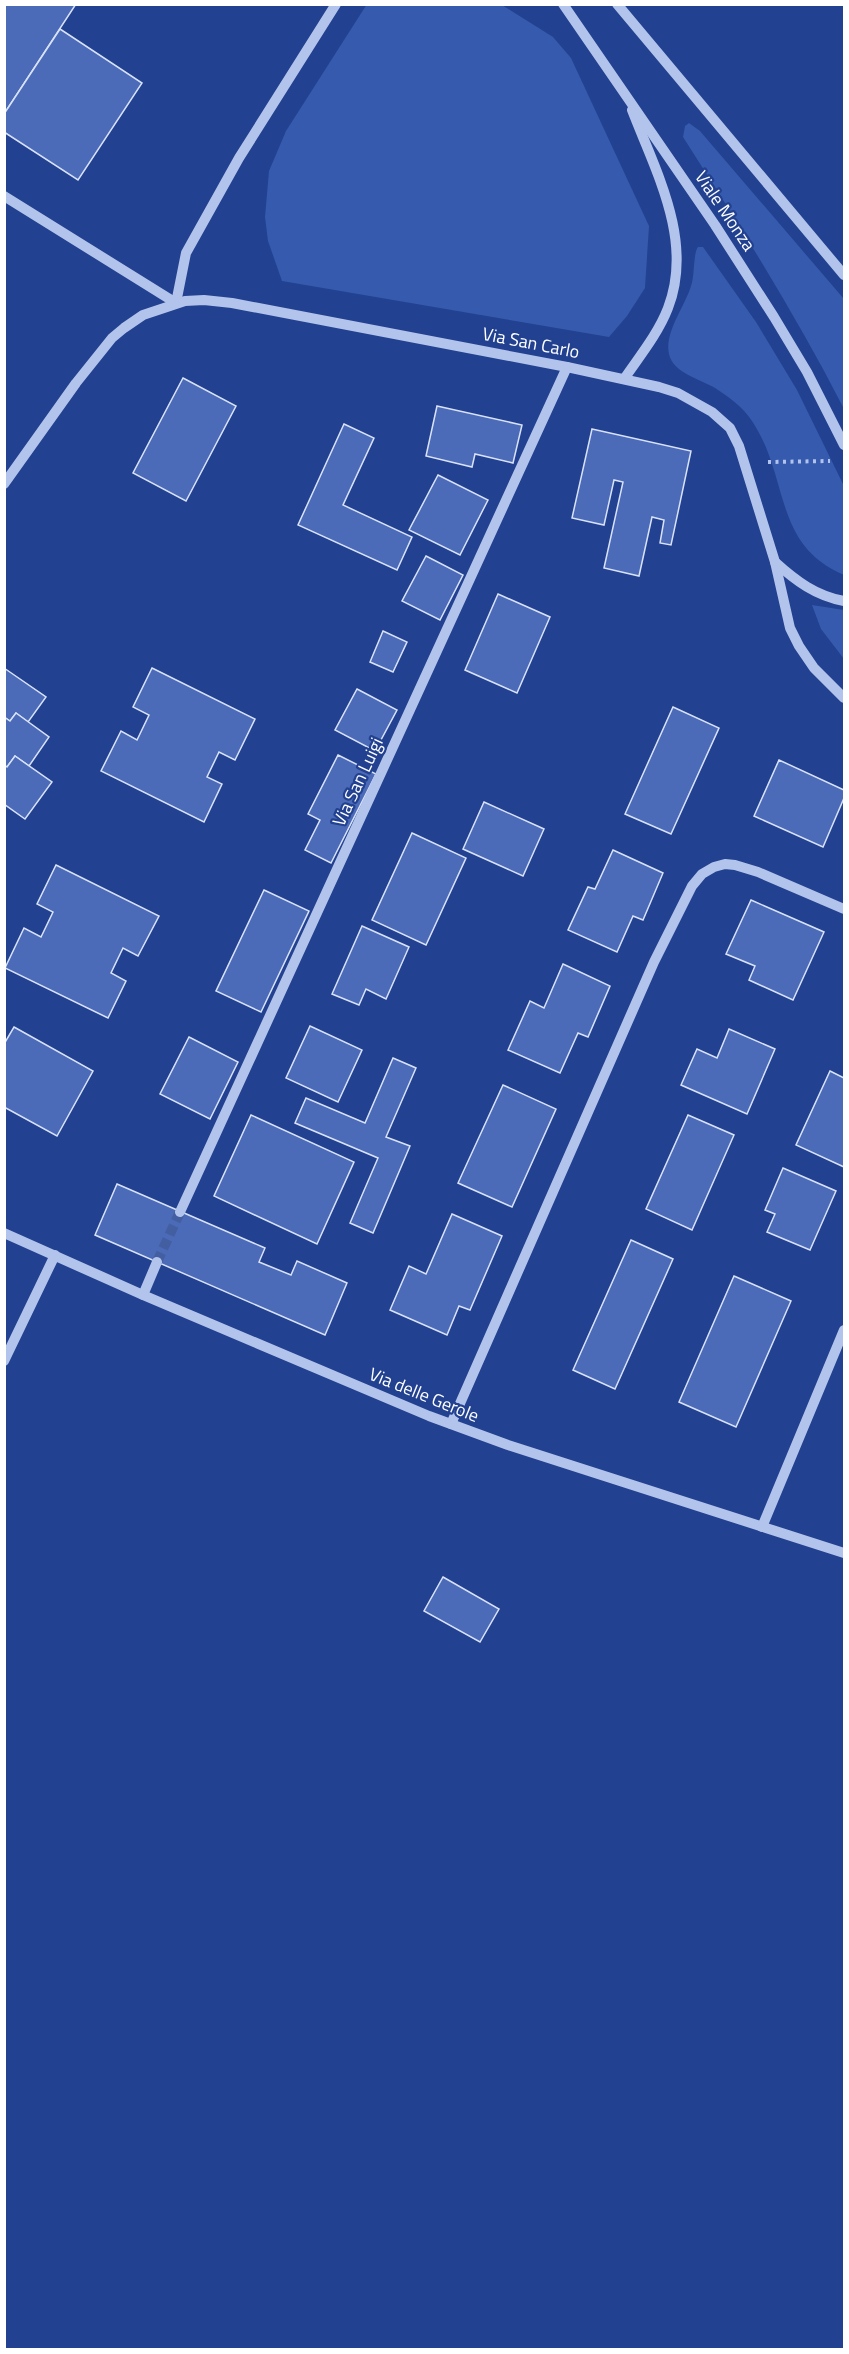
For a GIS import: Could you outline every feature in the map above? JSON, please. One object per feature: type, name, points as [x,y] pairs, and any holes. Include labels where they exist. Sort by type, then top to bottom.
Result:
[{"type":"street","points":[[4,196],[176,303],[186,253],[239,158],[336,4]]},
{"type":"street","name":"Viale Monza","points":[[563,4],[625,92],[774,317],[807,372],[844,445]]},
{"type":"street","points":[[617,4],[844,275]]},
{"type":"street","points":[[624,379],[668,310],[677,276],[678,261],[667,201],[625,92]]},
{"type":"street","name":"Via San Carlo","points":[[4,484],[76,383],[112,338],[143,315],[176,303],[204,300],[232,303],[624,379],[678,393],[712,412],[730,428],[744,462],[775,562],[781,598],[795,639],[818,673],[844,698]]},
{"type":"street","name":"Via San Luigi","points":[[180,1212],[567,367]]},
{"type":"street","points":[[775,562],[807,587],[823,596],[844,601]]},
{"type":"street","points":[[452,1424],[654,962],[692,886],[702,874],[714,867],[725,864],[735,865],[758,872],[844,909]]},
{"type":"street","name":"Via delle Gerole","points":[[4,1233],[143,1295],[452,1424],[844,1553]]},
{"type":"street","points":[[4,1361],[55,1255]]},
{"type":"street","points":[[143,1295],[157,1262]]},
{"type":"street","points":[[762,1527],[844,1330]]},
{"type":"path","points":[[744,462],[837,461]]},
{"type":"shaded area","points":[[367,4],[502,5],[553,37],[571,58],[649,226],[645,288],[627,316],[609,337],[282,281],[268,241],[265,217],[269,171],[286,131]]},
{"type":"shaded area","points":[[689,123],[700,131],[844,299],[844,409],[787,305],[683,137],[685,126]]},
{"type":"shaded area","points":[[698,247],[703,247],[756,322],[797,390],[844,486],[844,575],[821,562],[805,546],[793,528],[764,443],[748,416],[725,395],[681,371],[672,361],[668,346],[669,337],[691,286]]},
{"type":"shaded area","points":[[812,605],[844,610],[844,659],[821,629]]},
{"type":"building","points":[[4,4],[76,4],[4,114]]},
{"type":"building","points":[[60,29],[142,83],[78,180],[4,132],[4,114]]},
{"type":"building","points":[[183,378],[236,406],[186,501],[133,473]]},
{"type":"building","points":[[437,406],[522,425],[513,463],[475,454],[472,467],[426,456]]},
{"type":"building","points":[[344,424],[374,438],[343,505],[412,537],[397,570],[298,525]]},
{"type":"building","points":[[592,429],[691,451],[671,545],[660,543],[664,520],[652,517],[639,576],[604,568],[623,482],[614,480],[604,525],[572,518]]},
{"type":"building","points":[[438,475],[488,500],[460,555],[409,530]]},
{"type":"building","points":[[426,556],[463,575],[440,620],[402,601]]},
{"type":"building","points":[[498,594],[550,617],[517,693],[465,670]]},
{"type":"building","points":[[383,631],[407,642],[393,672],[370,662]]},
{"type":"building","points":[[4,668],[46,697],[28,722],[16,713],[10,721],[4,717]]},
{"type":"building","points":[[152,668],[255,719],[235,760],[219,752],[207,777],[222,784],[204,822],[101,771],[121,731],[137,740],[149,715],[133,707]]},
{"type":"building","points":[[357,689],[397,710],[375,751],[335,730]]},
{"type":"building","points":[[673,707],[719,728],[671,834],[625,814]]},
{"type":"building","points":[[16,713],[49,737],[29,766],[15,756],[7,767],[4,765],[4,717],[10,721]]},
{"type":"building","points":[[338,755],[376,774],[331,863],[305,850],[320,820],[308,814]]},
{"type":"building","points":[[15,756],[52,782],[25,819],[4,804],[4,765],[7,767]]},
{"type":"building","points":[[779,760],[844,790],[844,798],[823,847],[754,816]]},
{"type":"building","points":[[484,802],[544,829],[523,876],[463,849]]},
{"type":"building","points":[[412,833],[466,858],[426,945],[372,920]]},
{"type":"building","points":[[613,850],[663,873],[643,920],[633,916],[617,952],[568,930],[588,887],[595,889]]},
{"type":"building","points":[[56,865],[159,916],[138,956],[123,948],[111,973],[126,981],[108,1018],[5,968],[24,928],[41,937],[53,912],[37,904]]},
{"type":"building","points":[[264,890],[309,911],[261,1012],[216,991]]},
{"type":"building","points":[[751,900],[824,932],[793,1000],[749,980],[755,966],[726,954]]},
{"type":"building","points":[[362,926],[409,947],[386,999],[366,989],[359,1005],[332,994]]},
{"type":"building","points":[[563,964],[610,986],[588,1037],[578,1033],[560,1073],[508,1050],[530,1001],[544,1008]]},
{"type":"building","points":[[310,1026],[362,1050],[338,1102],[286,1078]]},
{"type":"building","points":[[14,1027],[93,1071],[57,1136],[4,1107],[4,1044]]},
{"type":"building","points":[[729,1029],[775,1049],[747,1114],[681,1085],[697,1049],[717,1058]]},
{"type":"building","points":[[189,1037],[238,1062],[210,1119],[160,1094]]},
{"type":"building","points":[[393,1058],[416,1068],[386,1137],[410,1146],[373,1233],[350,1223],[378,1158],[295,1123],[306,1098],[365,1123]]},
{"type":"building","points":[[830,1071],[844,1078],[844,1167],[796,1145]]},
{"type":"building","points":[[503,1085],[556,1109],[512,1207],[458,1183]]},
{"type":"building","points":[[251,1115],[354,1162],[317,1244],[214,1196]]},
{"type":"building","points":[[688,1115],[734,1135],[692,1230],[646,1209]]},
{"type":"building","points":[[783,1168],[836,1191],[810,1250],[767,1232],[775,1214],[765,1210]]},
{"type":"building","points":[[117,1184],[265,1248],[259,1262],[291,1275],[297,1261],[347,1283],[325,1335],[95,1235]]},
{"type":"building","points":[[452,1214],[502,1236],[470,1310],[459,1306],[447,1335],[390,1310],[409,1266],[426,1274]]},
{"type":"building","points":[[631,1240],[673,1259],[615,1389],[573,1370]]},
{"type":"building","points":[[734,1276],[791,1301],[736,1427],[679,1402]]},
{"type":"building","points":[[443,1577],[499,1609],[480,1642],[424,1611]]},
{"type":"tunnel","points":[[157,1262],[180,1212]]}]
